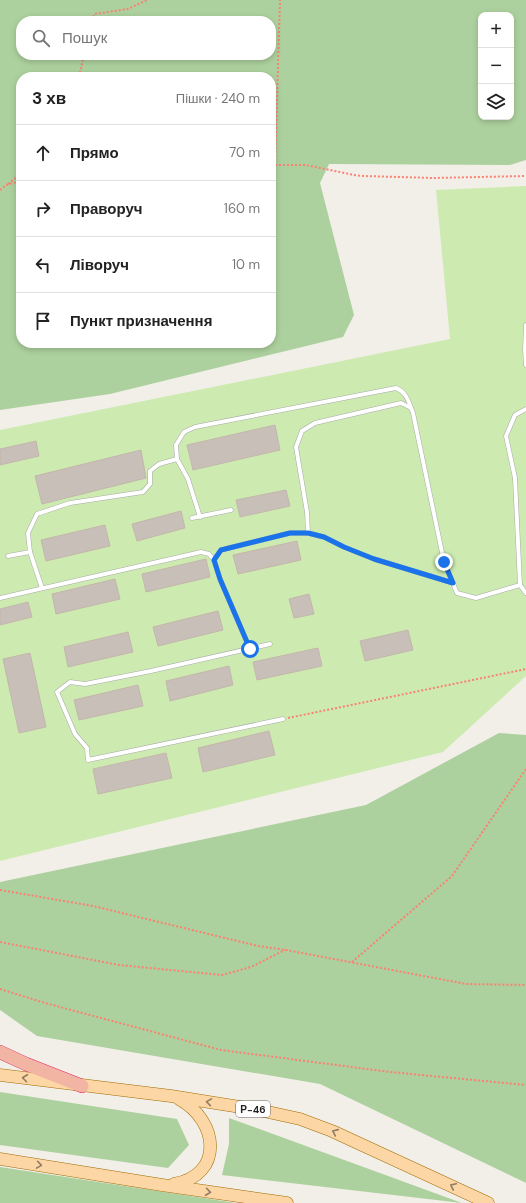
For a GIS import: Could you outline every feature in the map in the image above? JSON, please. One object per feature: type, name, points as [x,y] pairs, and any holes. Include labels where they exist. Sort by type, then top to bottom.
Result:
[{"type":"highway","points":[[0,1052],[82,1086]]},
{"type":"main road","name":"Р-46","points":[[0,1075],[171,1096],[281,1114],[316,1124],[383,1153],[488,1203]]},
{"type":"main road","points":[[162,1185],[190,1180],[202,1170],[206,1164],[210,1151],[210,1136],[203,1120],[193,1108],[171,1096]]},
{"type":"main road","points":[[0,1159],[162,1185],[288,1203]]},
{"type":"lane","points":[[526,324],[526,365]]},
{"type":"lane","points":[[200,517],[188,479],[177,459],[176,445],[184,432],[195,428],[396,388],[402,390],[411,408],[444,562],[458,594],[476,598],[520,585]]},
{"type":"lane","points":[[308,533],[307,512],[296,448],[302,431],[315,423],[401,403],[411,408]]},
{"type":"lane","points":[[526,410],[515,415],[506,436],[515,478],[520,585],[526,593]]},
{"type":"lane","points":[[42,588],[30,552],[28,533],[37,514],[70,503],[143,492],[150,484],[150,471],[159,464],[177,459]]},
{"type":"lane","points":[[192,518],[231,510]]},
{"type":"lane","points":[[214,560],[221,550],[290,533],[308,533],[324,537],[374,559],[453,583]]},
{"type":"lane","points":[[8,556],[30,552]]},
{"type":"lane","points":[[0,598],[201,552],[209,554],[214,560],[220,579],[250,649]]},
{"type":"lane","points":[[270,644],[151,672],[84,684],[70,682],[57,692],[75,734],[87,748],[88,760],[283,719]]},
{"type":"path","points":[[94,16],[94,14],[128,9],[147,0]]},
{"type":"path","points":[[276,132],[280,0]]},
{"type":"path","points":[[80,72],[83,60]]},
{"type":"path","points":[[276,165],[306,165],[363,176],[434,178],[526,176]]},
{"type":"path","points":[[0,190],[16,178]]},
{"type":"path","points":[[6,186],[16,183]]},
{"type":"path","points":[[273,721],[526,669]]},
{"type":"path","points":[[352,962],[452,876],[526,769]]},
{"type":"path","points":[[0,890],[93,906],[258,946],[466,984],[526,985]]},
{"type":"path","points":[[0,942],[119,965],[222,975],[251,967],[286,950]]},
{"type":"path","points":[[0,989],[45,1004],[221,1050],[390,1072],[526,1085]]},
{"type":"green space","points":[[0,0],[526,0],[526,160],[510,165],[329,164],[320,183],[354,315],[343,337],[110,394],[0,410]]},
{"type":"green space","points":[[526,186],[526,676],[443,752],[0,861],[0,430],[450,339],[436,190]]},
{"type":"green space","points":[[499,733],[526,735],[526,1183],[320,1084],[37,1036],[0,1010],[0,882],[366,805]]},
{"type":"green space","points":[[0,1092],[177,1119],[189,1145],[168,1168],[0,1145]]},
{"type":"green space","points":[[229,1118],[462,1203],[222,1175],[229,1144]]},
{"type":"green space","points":[[0,1167],[236,1203],[0,1203]]},
{"type":"building","points":[[275,425],[280,450],[193,470],[187,445]]},
{"type":"building","points":[[36,441],[39,456],[0,465],[0,449]]},
{"type":"building","points":[[141,450],[146,478],[42,504],[35,476]]},
{"type":"building","points":[[286,490],[290,506],[240,517],[236,500]]},
{"type":"building","points":[[181,511],[185,528],[137,541],[132,524]]},
{"type":"building","points":[[105,525],[110,546],[46,561],[41,540]]},
{"type":"building","points":[[297,541],[301,560],[238,574],[233,555]]},
{"type":"building","points":[[206,559],[210,577],[146,592],[142,574]]},
{"type":"building","points":[[115,579],[120,599],[56,614],[52,594]]},
{"type":"building","points":[[309,594],[314,614],[294,618],[289,599]]},
{"type":"building","points":[[28,602],[32,617],[0,625],[0,609]]},
{"type":"building","points":[[218,611],[223,630],[158,646],[153,627]]},
{"type":"building","points":[[408,630],[413,650],[365,661],[360,641]]},
{"type":"building","points":[[128,632],[133,652],[68,667],[64,647]]},
{"type":"building","points":[[318,648],[322,666],[257,680],[253,662]]},
{"type":"building","points":[[30,653],[46,727],[19,733],[3,659]]},
{"type":"building","points":[[229,666],[233,685],[170,701],[166,681]]},
{"type":"building","points":[[138,685],[143,706],[79,720],[74,700]]},
{"type":"building","points":[[269,731],[275,755],[203,772],[198,748]]},
{"type":"building","points":[[166,753],[172,778],[98,794],[93,769]]},
{"type":"route","points":[[250,649],[220,579],[214,560],[221,550],[290,533],[308,533],[324,537],[374,559],[453,583],[444,562]]}]
